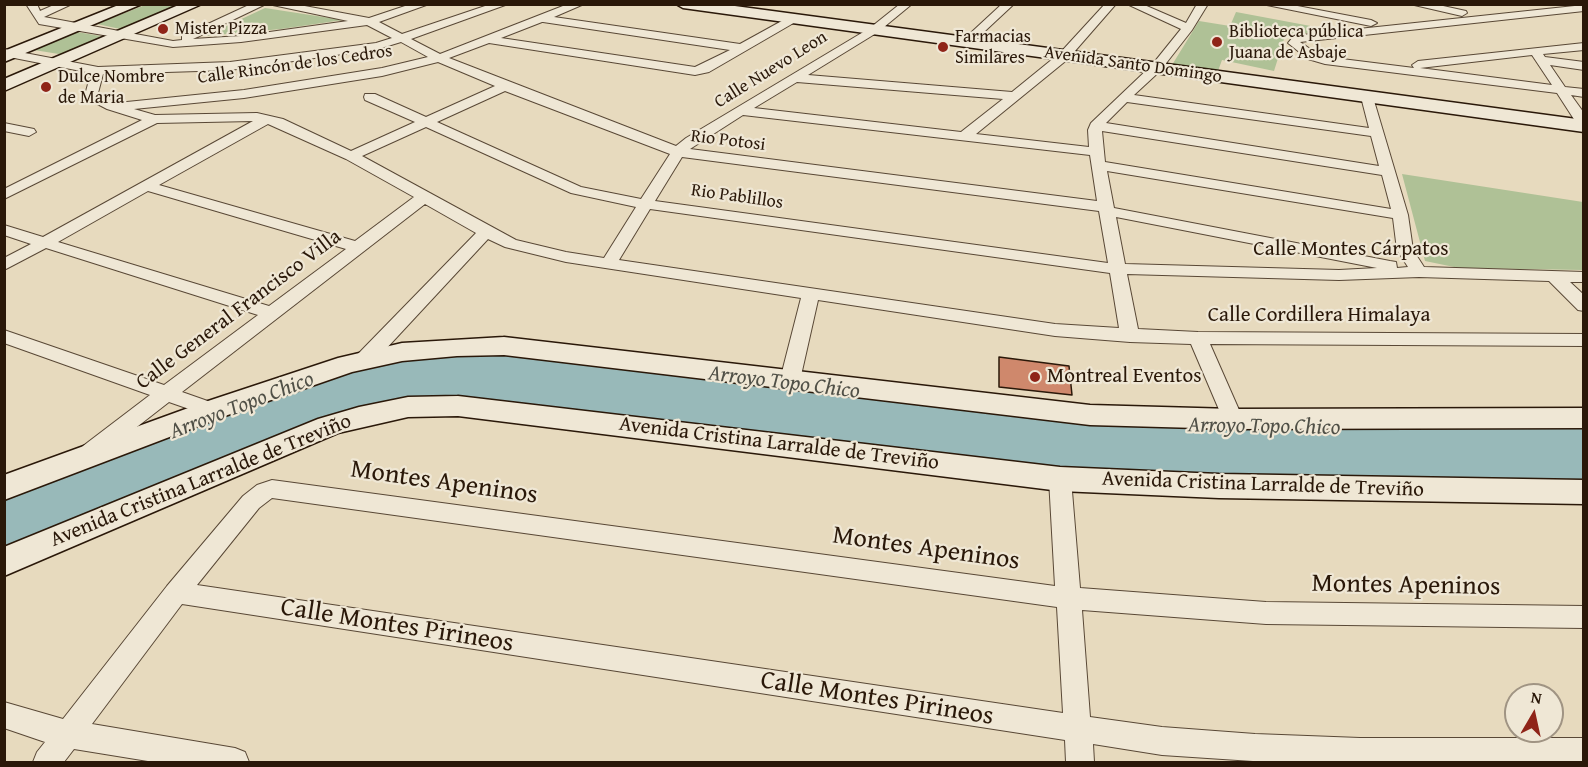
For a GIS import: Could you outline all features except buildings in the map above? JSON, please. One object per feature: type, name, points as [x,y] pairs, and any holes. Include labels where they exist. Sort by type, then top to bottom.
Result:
[{"type":"main road","points":[[7,55],[135,4]]},
{"type":"main road","points":[[4,86],[195,4]]},
{"type":"main road","name":"Avenida Santo Domingo","points":[[683,4],[1584,125]]},
{"type":"main road","points":[[4,488],[212,410],[364,360],[446,348],[504,346],[1090,415],[1233,419],[1584,418]]},
{"type":"main road","name":"Avenida Cristina Larralde de Treviño","points":[[4,562],[328,426],[408,407],[459,406],[1060,478],[1220,486],[1584,492]]},
{"type":"street","points":[[31,4],[43,22],[173,44],[241,39],[369,21],[424,4]]},
{"type":"street","points":[[37,16],[67,4]]},
{"type":"street","points":[[173,44],[261,4]]},
{"type":"street","points":[[273,4],[369,21]]},
{"type":"street","points":[[7,55],[98,72],[256,64],[357,50],[404,39],[503,4]]},
{"type":"street","name":"Calle Rincón de los Cedros","points":[[112,106],[244,94],[382,72],[440,58],[579,4]]},
{"type":"street","name":"Calle Nuevo Leon","points":[[609,263],[678,152],[691,141],[744,111],[874,30],[908,4]]},
{"type":"street","points":[[966,43],[1009,4]]},
{"type":"street","points":[[964,137],[1064,56],[1111,4]]},
{"type":"street","points":[[1132,4],[1188,28]]},
{"type":"street","points":[[1130,336],[1097,159],[1096,126],[1156,68],[1188,28],[1203,4]]},
{"type":"street","points":[[1267,4],[1392,27]]},
{"type":"street","points":[[1415,4],[1486,17]]},
{"type":"street","points":[[1565,4],[1584,8]]},
{"type":"street","points":[[1584,8],[1392,27],[1294,40],[1294,43],[1317,58],[1584,93]]},
{"type":"street","points":[[543,19],[742,48]]},
{"type":"street","points":[[490,40],[695,71],[705,69],[793,19]]},
{"type":"street","name":"Rio Potosi","points":[[369,21],[440,58],[505,86],[678,152],[1107,209],[1419,272]]},
{"type":"street","points":[[1388,69],[1538,56],[1584,46]]},
{"type":"street","points":[[1538,56],[1584,66]]},
{"type":"street","points":[[1538,56],[1584,125]]},
{"type":"street","points":[[98,72],[91,95],[112,106],[154,119],[267,119]]},
{"type":"street","points":[[796,78],[1015,96]]},
{"type":"street","points":[[351,156],[505,86]]},
{"type":"street","name":"Rio Pablillos","points":[[370,97],[576,190],[598,196],[1118,269]]},
{"type":"street","points":[[1367,97],[1400,215],[1405,250],[1419,272]]},
{"type":"street","points":[[1125,98],[1377,133]]},
{"type":"street","points":[[744,111],[964,137],[1400,215]]},
{"type":"street","points":[[4,195],[154,119]]},
{"type":"street","points":[[4,265],[267,119]]},
{"type":"street","name":"Calle Cordillera Himalaya","points":[[267,119],[351,156],[486,232],[511,244],[537,251],[1055,330],[1130,336],[1198,338],[1584,340]]},
{"type":"street","points":[[1096,126],[1388,172]]},
{"type":"street","points":[[4,128],[29,132]]},
{"type":"street","points":[[146,186],[358,247]]},
{"type":"street","name":"Calle General Francisco Villa","points":[[81,459],[425,196]]},
{"type":"street","points":[[4,230],[271,313]]},
{"type":"street","points":[[364,360],[486,232]]},
{"type":"street","points":[[1321,251],[1339,275]]},
{"type":"street","name":"Calle Montes Cárpatos","points":[[1118,269],[1339,275],[1419,272],[1583,278]]},
{"type":"street","points":[[1555,277],[1584,306]]},
{"type":"street","points":[[790,380],[811,293]]},
{"type":"street","points":[[4,336],[212,410]]},
{"type":"street","points":[[1198,338],[1233,419]]},
{"type":"street","points":[[1060,478],[1080,762]]},
{"type":"street","name":"Montes Apeninos","points":[[176,593],[251,502],[265,491],[272,489],[1067,598],[1266,613],[1584,617]]},
{"type":"street","points":[[46,762],[176,593]]},
{"type":"street","name":"Calle Montes Pirineos","points":[[176,593],[1162,741],[1255,748],[1360,752],[1584,752]]},
{"type":"street","points":[[4,714],[38,727],[67,734],[235,762]]},
{"type":"green space","points":[[145,5],[183,5],[125,30],[97,24]]},
{"type":"green space","points":[[265,8],[343,20],[205,36]]},
{"type":"green space","points":[[1236,12],[1332,30],[1285,36],[1274,71],[1222,60],[1218,71],[1172,65],[1199,21],[1230,26]]},
{"type":"green space","points":[[77,32],[106,37],[65,55],[34,50]]},
{"type":"green space","points":[[1402,174],[1583,202],[1583,270],[1459,268],[1425,261]]},
{"type":"water","name":"Arroyo Topo Chico","points":[[457,347],[1007,406],[1583,418],[1583,492],[1219,486],[459,406],[359,417],[5,562],[5,488],[347,364]]},
{"type":"place","name":"Mister Pizza","points":[[163,29]]},
{"type":"place","name":"Biblioteca pública Juana de Asbaje","points":[[1217,42]]},
{"type":"place","name":"Farmacias Similares","points":[[943,47]]},
{"type":"place","name":"Dulce Nombre de Maria","points":[[46,87]]},
{"type":"place","name":"Montreal Eventos","points":[[1035,377]]}]
